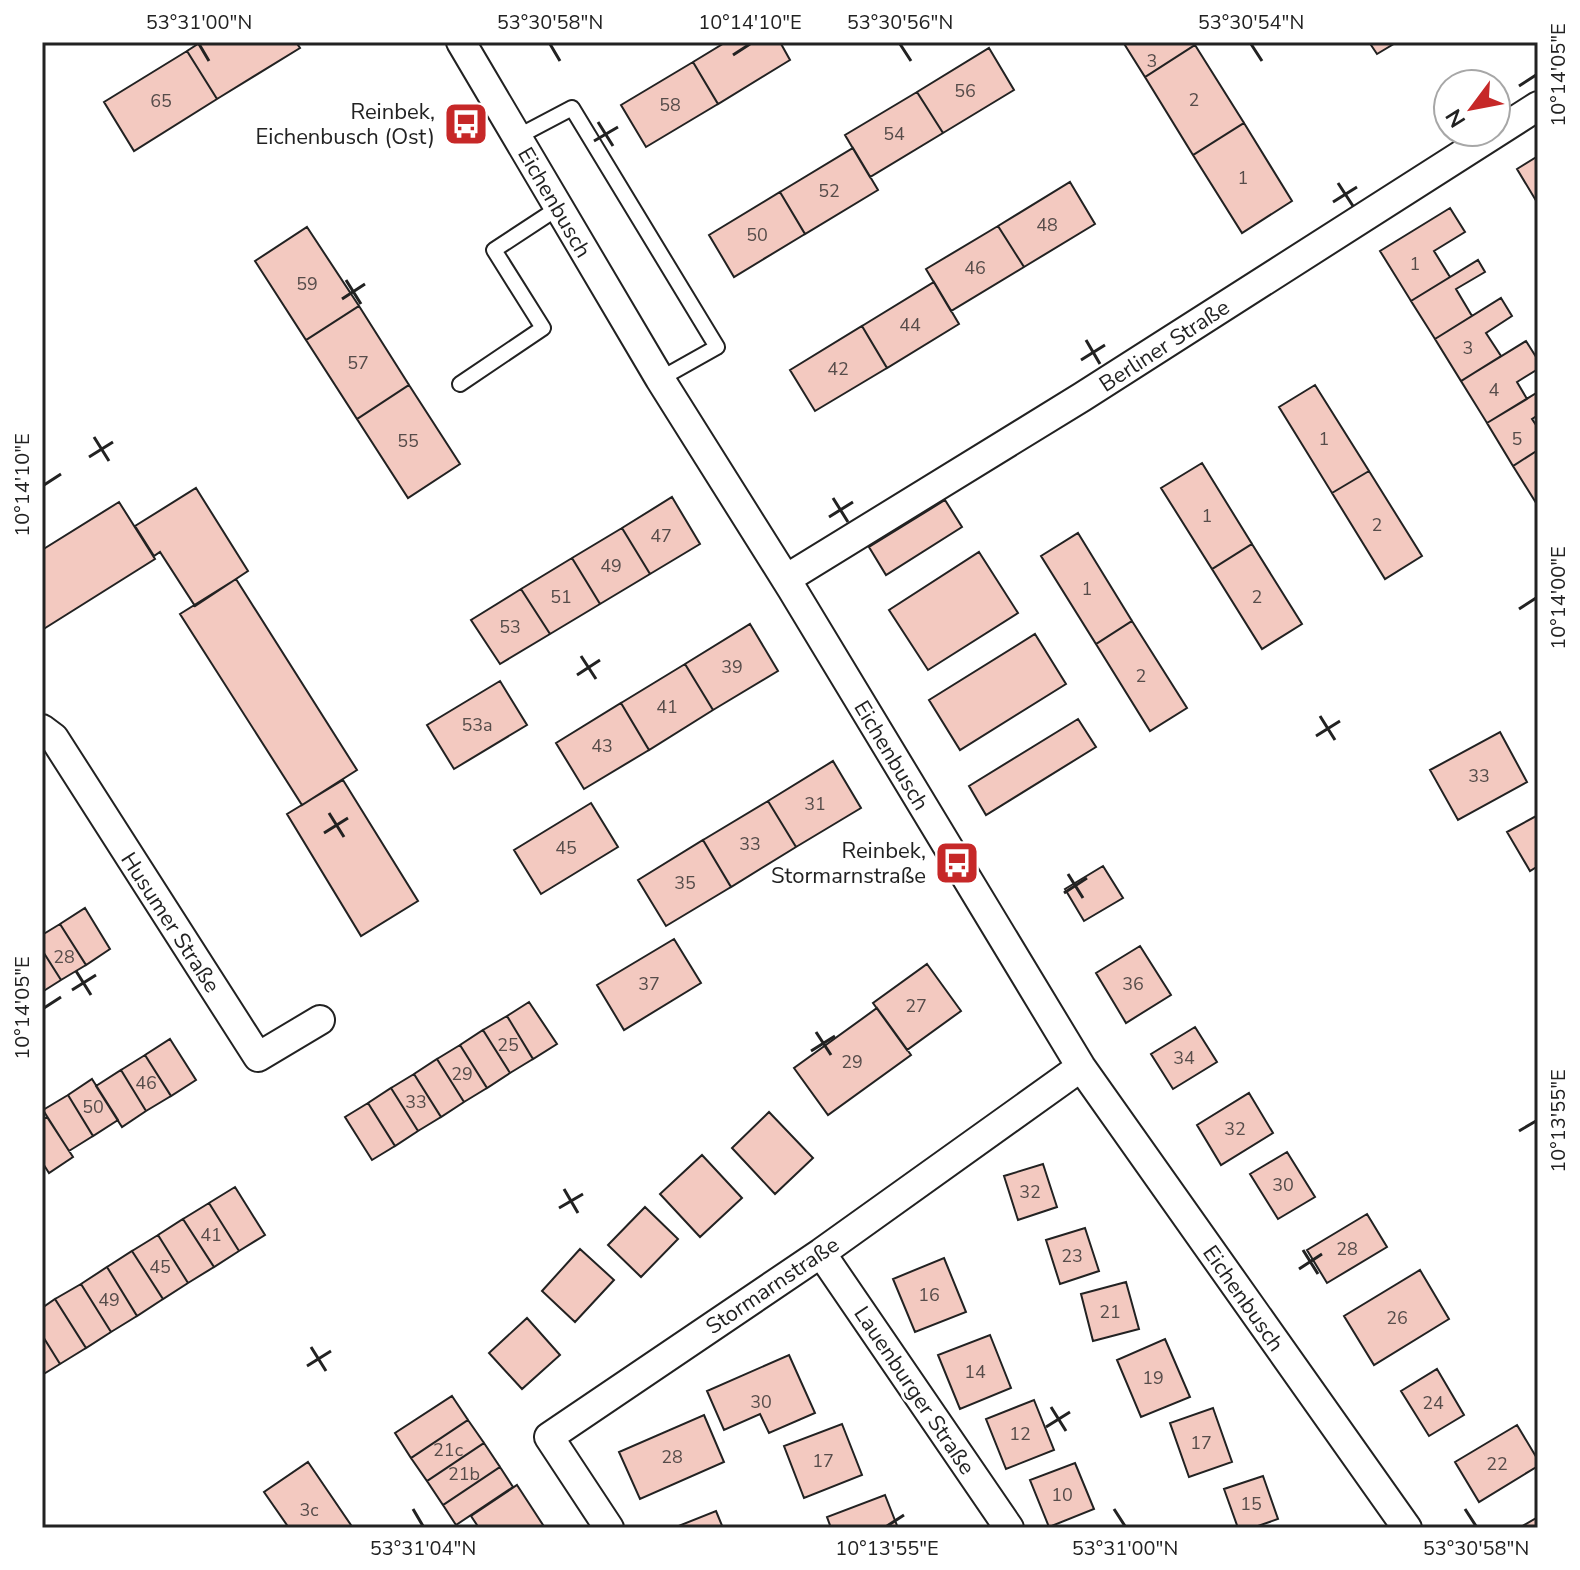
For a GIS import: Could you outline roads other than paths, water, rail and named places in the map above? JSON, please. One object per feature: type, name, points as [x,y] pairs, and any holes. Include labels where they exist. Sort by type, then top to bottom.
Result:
[{"type":"street","name":"Eichenbusch","points":[[461,42],[660,379],[786,579],[1081,1067],[1407,1528]]},
{"type":"street","name":"Berliner Straße","points":[[786,579],[1082,397],[1538,106]]},
{"type":"street","name":"Husumer Straße","points":[[42,729],[54,738],[258,1057],[320,1020]]},
{"type":"street","name":"Stormarnstraße","points":[[609,1528],[549,1437],[821,1253],[1081,1067]]},
{"type":"street","name":"Lauenburger Straße","points":[[821,1253],[1009,1528]]},
{"type":"lane","points":[[517,137],[572,108],[717,347],[660,379]]},
{"type":"lane","points":[[460,384],[543,328],[494,250],[558,208]]},
{"type":"place","name":"Reinbek, Eichenbusch (Ost)","points":[[466,124]]},
{"type":"place","name":"Reinbek, Stormarnstraße","points":[[957,863]]}]
